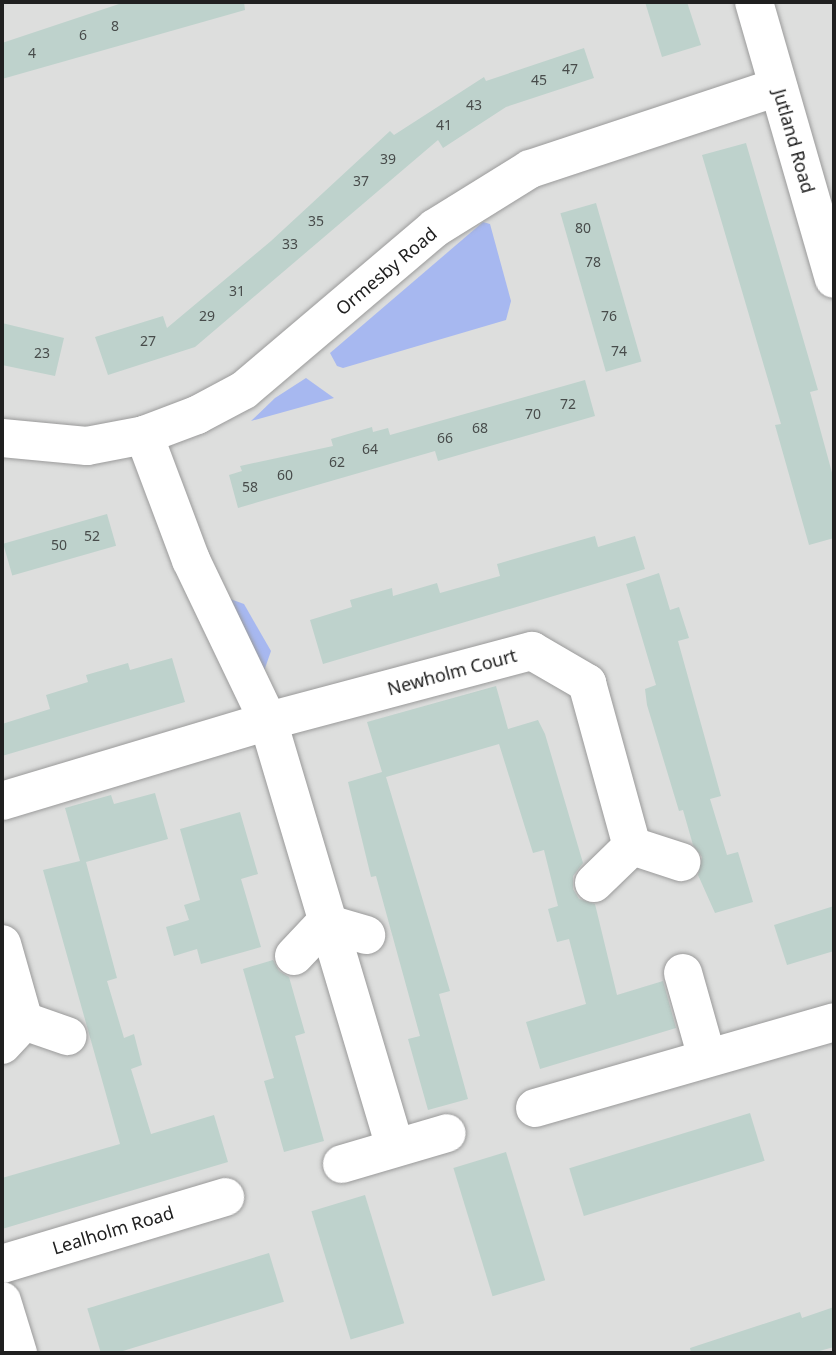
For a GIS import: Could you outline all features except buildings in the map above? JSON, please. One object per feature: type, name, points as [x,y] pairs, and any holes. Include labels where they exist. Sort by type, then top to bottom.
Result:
[{"type":"street","name":"Jutland Road","points":[[754,2],[834,279]]},
{"type":"street","name":"Ormesby Road","points":[[2,438],[87,446],[144,435],[244,390],[435,229],[530,170],[778,87]]},
{"type":"street","points":[[144,435],[191,560],[268,721],[325,923],[395,1148]]},
{"type":"street","name":"Newholm Court","points":[[2,801],[5,796],[268,721],[532,651],[587,683],[632,846]]},
{"type":"street","points":[[594,883],[632,846],[681,862]]},
{"type":"street","points":[[325,923],[366,934]]},
{"type":"street","points":[[294,956],[325,923]]},
{"type":"street","points":[[2,944],[13,1033],[67,1036]]},
{"type":"street","points":[[683,973],[708,1058]]},
{"type":"street","points":[[535,1108],[834,1022]]},
{"type":"street","points":[[342,1164],[447,1133]]},
{"type":"street","name":"Lealholm Road","points":[[2,1264],[225,1197]]},
{"type":"street","points":[[2,1301],[18,1353]]},
{"type":"shaded area","points":[[2,2],[834,2],[834,1353],[2,1353]]},
{"type":"shaded area","points":[[483,222],[490,224],[511,301],[506,320],[343,368],[337,366],[330,353]]},
{"type":"shaded area","points":[[306,378],[334,398],[251,421],[275,398]]},
{"type":"shaded area","points":[[222,596],[244,604],[271,651],[264,671]]}]
